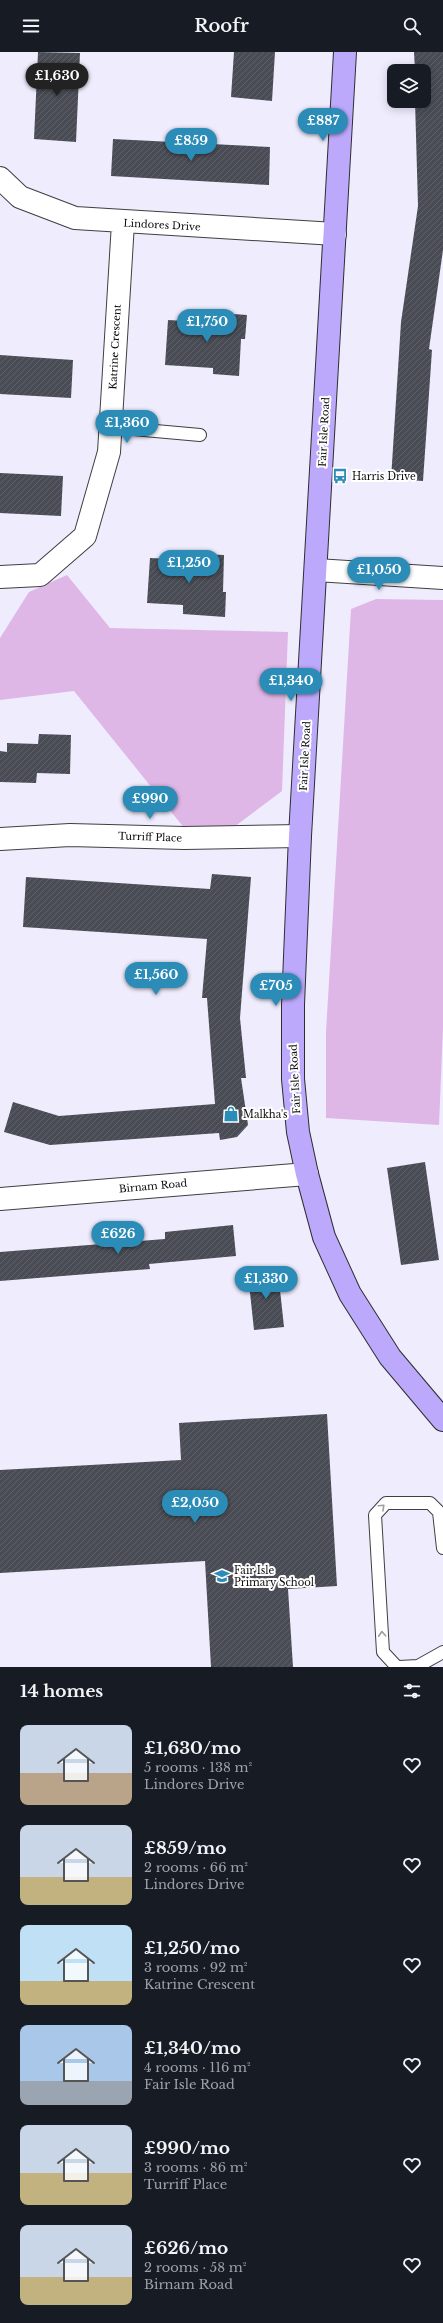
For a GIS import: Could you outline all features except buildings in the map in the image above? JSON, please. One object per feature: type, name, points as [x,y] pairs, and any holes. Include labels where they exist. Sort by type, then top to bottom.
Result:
[{"type":"street","name":"Fair Isle Road","points":[[345,52],[300,836],[293,1005],[293,1079],[298,1132],[307,1174],[324,1236],[350,1294],[390,1357],[443,1420]]},
{"type":"street","name":"Lindores Drive","points":[[0,178],[20,197],[75,218],[123,223],[335,234]]},
{"type":"street","name":"Katrine Crescent","points":[[0,578],[40,575],[85,536],[109,452],[123,223]]},
{"type":"street","points":[[316,570],[443,578]]},
{"type":"street","name":"Turriff Place","points":[[0,839],[70,835],[184,838],[300,836]]},
{"type":"street","name":"Birnam Road","points":[[0,1199],[307,1174]]},
{"type":"lane","points":[[111,427],[200,435]]},
{"type":"lane","points":[[443,1548],[439,1512],[430,1503],[386,1503],[375,1515],[383,1652],[398,1667],[418,1666],[443,1652]]},
{"type":"shaded area","points":[[67,575],[110,628],[288,632],[282,791],[230,830],[185,829],[74,691],[0,700],[0,638],[29,592]]},
{"type":"shaded area","points":[[376,599],[443,600],[443,1028],[439,1125],[326,1118],[326,1032],[351,609]]},
{"type":"place","name":"Harris Drive","points":[[340,476]]},
{"type":"place","name":"Malkha's","points":[[231,1114]]},
{"type":"place","name":"Fair Isle Primary School","points":[[222,1576]]}]
